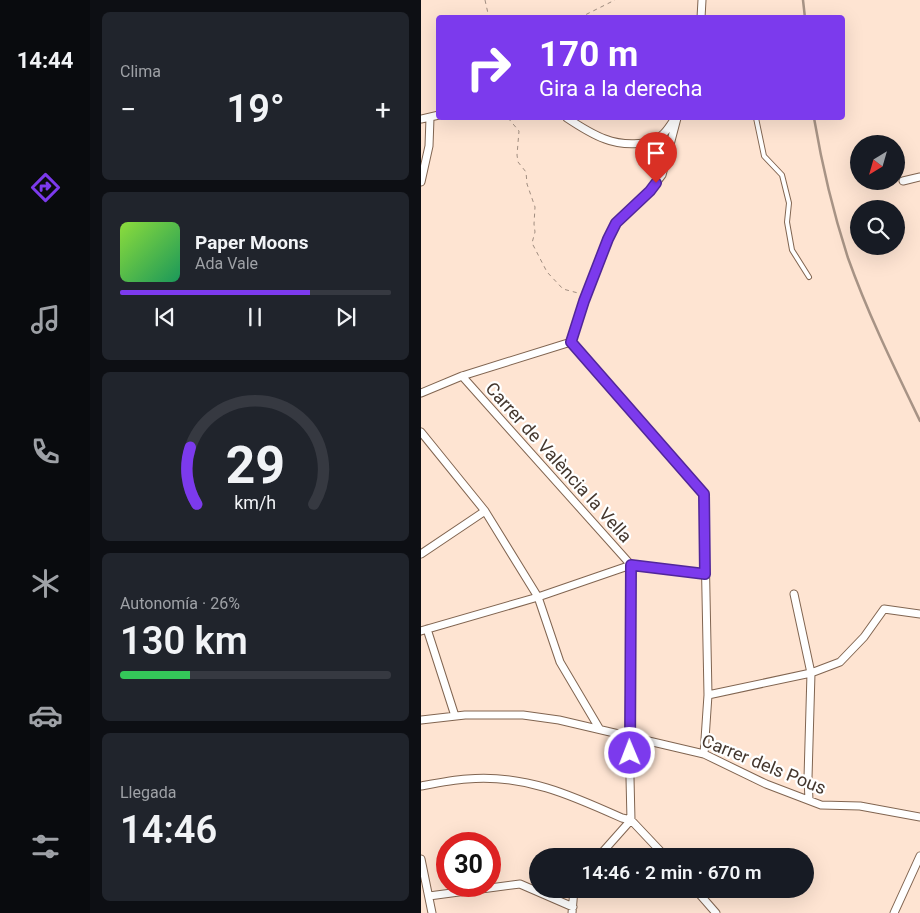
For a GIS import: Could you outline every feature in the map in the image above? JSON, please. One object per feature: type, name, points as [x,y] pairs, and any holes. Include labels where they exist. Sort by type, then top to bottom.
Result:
[{"type":"street","points":[[701,15],[702,0]]},
{"type":"street","points":[[421,119],[436,116]]},
{"type":"street","points":[[421,182],[429,146],[429,118]]},
{"type":"street","points":[[570,120],[587,131],[607,140],[636,143],[656,140],[674,120]]},
{"type":"street","points":[[571,342],[586,296],[616,223],[650,191],[662,175],[676,120]]},
{"type":"street","points":[[905,181],[920,177]]},
{"type":"street","points":[[421,393],[462,376],[571,342]]},
{"type":"street","points":[[571,342],[704,494],[708,695],[704,754]]},
{"type":"street","name":"Carrer de València la Vella","points":[[462,376],[631,565],[629,736],[631,820]]},
{"type":"street","points":[[421,432],[485,511],[538,597],[560,662],[599,728]]},
{"type":"street","points":[[421,554],[485,511]]},
{"type":"street","points":[[455,716],[424,630],[538,597],[631,565],[705,574]]},
{"type":"street","points":[[794,594],[811,673],[809,800]]},
{"type":"street","points":[[708,695],[811,673],[840,662],[864,637],[884,609],[920,614]]},
{"type":"street","name":"Carrer dels Pous","points":[[421,720],[465,715],[523,715],[559,720],[704,754],[766,784],[821,804],[860,806],[920,817]]},
{"type":"street","points":[[421,786],[468,779],[506,779],[546,786],[631,820],[657,848]]},
{"type":"street","points":[[606,848],[631,820]]},
{"type":"street","points":[[894,913],[920,856]]},
{"type":"street","points":[[421,859],[432,913]]},
{"type":"street","points":[[429,896],[521,884],[573,910]]},
{"type":"street","points":[[703,898],[716,913]]},
{"type":"lane","points":[[755,120],[764,156],[782,175],[789,203],[787,222],[792,250],[809,276]]},
{"type":"path","points":[[485,0],[488,15]]},
{"type":"path","points":[[585,15],[615,0]]},
{"type":"path","points":[[510,120],[519,131],[518,162],[526,172],[527,184],[535,207],[533,224],[535,232],[532,243],[547,272],[563,288],[586,296]]},
{"type":"railway","points":[[803,0],[805,15]]},
{"type":"railway","points":[[814,120],[828,188],[848,258],[873,320],[920,421]]},
{"type":"route","points":[[630,753],[631,565],[705,574],[704,494],[571,342],[584,301],[616,223],[656,183]]}]
